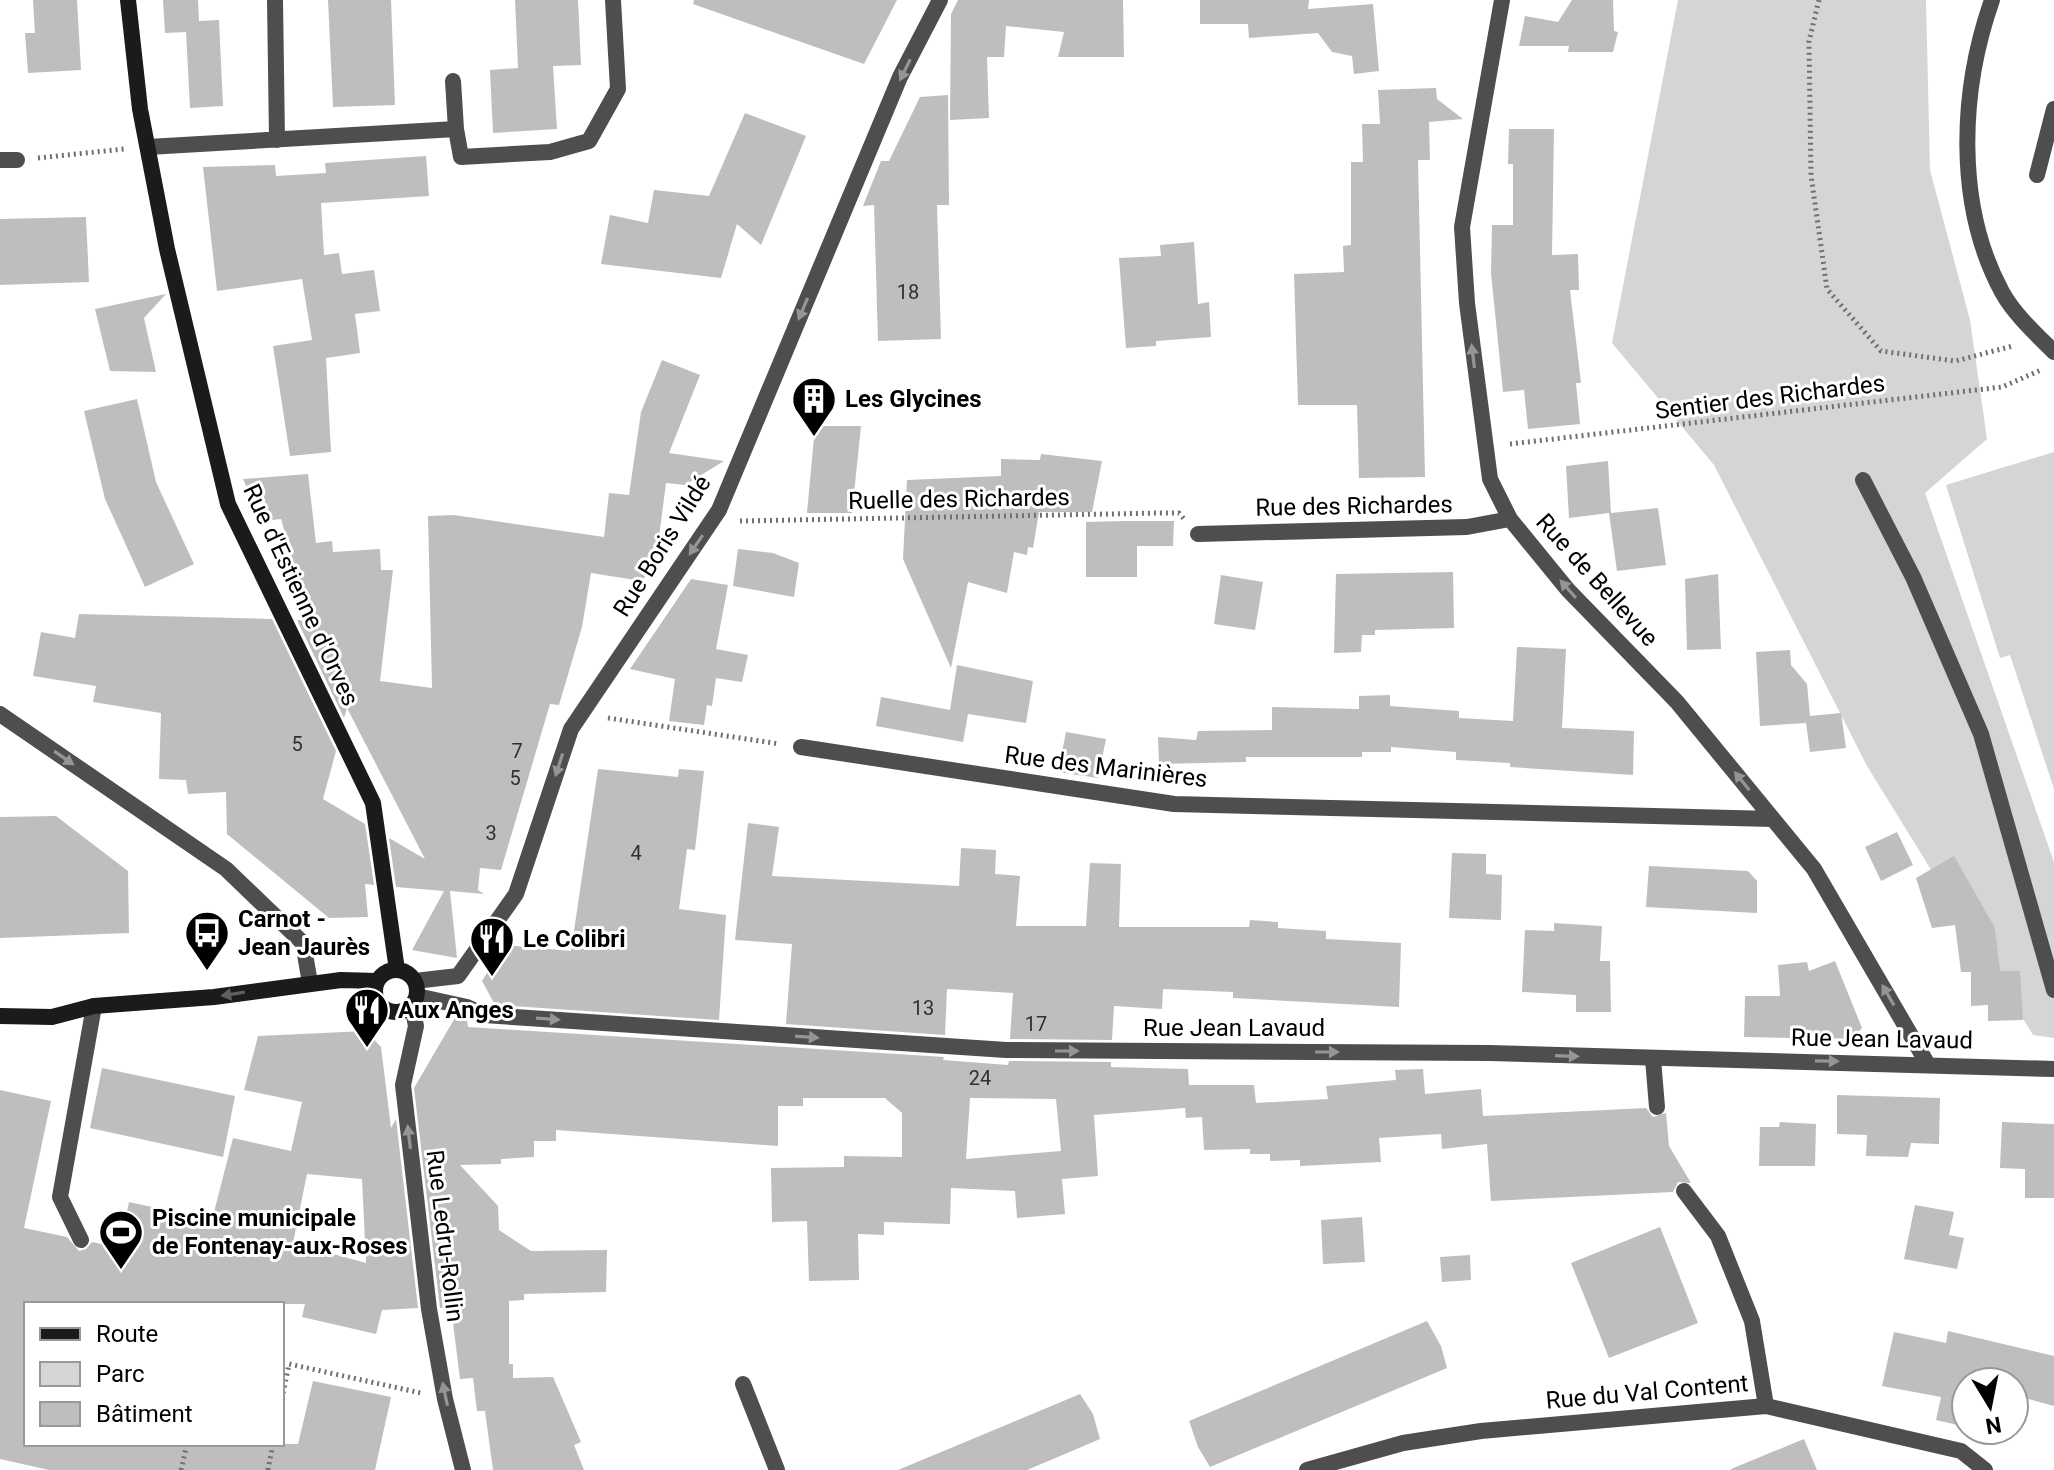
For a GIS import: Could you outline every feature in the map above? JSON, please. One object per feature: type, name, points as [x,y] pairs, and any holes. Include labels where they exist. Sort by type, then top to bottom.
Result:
[{"type":"main road","name":"Rue d'Estienne d'Orves","points":[[128,0],[148,147],[167,249],[228,504],[373,803],[397,970]]},
{"type":"main road","points":[[397,970],[414,994],[393,1013],[381,1007],[375,994],[377,981],[385,973],[397,970]]},
{"type":"main road","points":[[0,1016],[52,1017],[94,1006],[214,997],[310,983],[377,981]]},
{"type":"street","points":[[275,0],[277,140]]},
{"type":"street","points":[[453,81],[461,157],[550,152],[589,141],[618,89],[613,0]]},
{"type":"street","name":"Rue Boris Vildé","points":[[458,976],[516,894],[571,729],[711,522],[900,77],[940,0]]},
{"type":"street","name":"Rue de Bellevue","points":[[1502,0],[1462,227],[1467,303],[1490,479],[1510,519],[1568,590],[1677,702],[1814,869],[1927,1063]]},
{"type":"street","points":[[1992,0],[1974,59],[1968,144],[1976,231],[2003,294],[2054,352]]},
{"type":"street","points":[[2037,175],[2054,109]]},
{"type":"street","points":[[148,147],[456,129]]},
{"type":"street","points":[[1863,480],[1913,577],[1981,734],[2054,990]]},
{"type":"street","name":"Rue des Richardes","points":[[1198,534],[1467,527],[1510,519]]},
{"type":"street","points":[[0,714],[226,869],[303,943],[310,983]]},
{"type":"street","name":"Rue des Marinières","points":[[801,747],[1174,804],[1773,819]]},
{"type":"street","points":[[414,994],[458,976],[467,1007]]},
{"type":"street","name":"Rue Jean Lavaud","points":[[414,994],[467,1007],[484,1015],[1006,1050],[1489,1053],[1927,1063],[2054,1069]]},
{"type":"street","name":"Rue Ledru-Rollin","points":[[414,994],[416,1026],[403,1085],[429,1309],[445,1399],[463,1470]]},
{"type":"street","points":[[81,1240],[60,1197],[94,1006]]},
{"type":"street","points":[[1653,1059],[1657,1107]]},
{"type":"street","points":[[1684,1191],[1718,1236],[1752,1321],[1766,1406]]},
{"type":"street","points":[[743,1384],[777,1470]]},
{"type":"street","name":"Rue du Val Content","points":[[1317,1468],[1403,1443],[1481,1431],[1766,1406],[1961,1451],[1985,1470]]},
{"type":"path","points":[[1819,0],[1809,41],[1811,175],[1827,289],[1881,351],[1955,361],[2014,346],[2033,330]]},
{"type":"path","points":[[8,160],[148,147]]},
{"type":"path","name":"Sentier des Richardes","points":[[1485,446],[1553,442],[2002,387],[2054,364]]},
{"type":"path","name":"Ruelle des Richardes","points":[[711,522],[1179,513],[1198,534]]},
{"type":"path","points":[[581,713],[801,747]]},
{"type":"path","points":[[284,1388],[289,1364],[445,1399]]},
{"type":"path","points":[[181,1470],[187,1446]]},
{"type":"path","points":[[268,1470],[273,1446]]},
{"type":"green space","points":[[1678,0],[1926,0],[1930,170],[1970,320],[1987,439],[1925,493],[2054,862],[2054,1038],[2033,1035],[1867,766],[1714,465],[1612,343]]},
{"type":"green space","points":[[2054,452],[2054,789],[2010,655],[2000,658],[1946,485]]},
{"type":"building","points":[[33,0],[77,0],[81,70],[28,73],[25,33],[35,33]]},
{"type":"building","points":[[163,0],[198,0],[199,21],[219,20],[223,106],[190,108],[186,32],[165,33]]},
{"type":"building","points":[[328,0],[391,0],[395,105],[333,107]]},
{"type":"building","points":[[515,0],[578,0],[581,65],[553,66],[557,129],[493,133],[490,70],[518,68]]},
{"type":"building","points":[[694,0],[897,0],[864,64],[693,4]]},
{"type":"building","points":[[958,0],[1123,0],[1124,57],[1058,57],[1064,32],[1006,26],[1004,57],[987,57],[989,118],[950,120],[951,14]]},
{"type":"building","points":[[1200,0],[1309,0],[1308,9],[1373,4],[1379,71],[1354,74],[1352,56],[1332,52],[1318,33],[1249,38],[1248,24],[1200,24]]},
{"type":"building","points":[[1572,0],[1613,0],[1614,31],[1618,32],[1613,52],[1568,52],[1569,46],[1519,46],[1525,16],[1558,22]]},
{"type":"building","points":[[1436,88],[1437,99],[1463,119],[1429,122],[1430,160],[1418,160],[1425,477],[1359,478],[1357,405],[1298,405],[1294,274],[1344,272],[1343,246],[1351,245],[1351,162],[1363,162],[1362,124],[1380,124],[1378,90]]},
{"type":"building","points":[[948,95],[949,205],[937,205],[941,339],[878,341],[874,205],[863,206],[881,161],[889,161],[920,97]]},
{"type":"building","points":[[745,113],[806,136],[761,245],[737,224],[721,278],[601,264],[610,215],[648,223],[654,190],[709,196]]},
{"type":"building","points":[[1509,129],[1554,129],[1552,255],[1578,254],[1579,290],[1570,290],[1581,383],[1576,383],[1580,424],[1528,429],[1524,390],[1503,392],[1491,273],[1492,225],[1513,225],[1513,164],[1508,164]]},
{"type":"building","points":[[426,156],[429,196],[321,203],[324,255],[339,253],[342,274],[374,270],[380,311],[355,314],[360,353],[326,358],[331,452],[290,456],[273,346],[312,340],[302,279],[217,291],[203,167],[275,165],[276,176],[326,173],[325,163]]},
{"type":"building","points":[[86,217],[89,282],[0,285],[0,219]]},
{"type":"building","points":[[1194,242],[1198,304],[1209,302],[1211,337],[1156,341],[1156,346],[1126,348],[1119,258],[1161,256],[1160,245]]},
{"type":"building","points":[[166,294],[144,318],[156,372],[110,371],[95,309]]},
{"type":"building","points":[[662,360],[700,375],[669,453],[724,461],[685,485],[666,483],[656,560],[642,581],[591,573],[582,627],[559,705],[550,704],[501,870],[480,868],[478,890],[484,894],[450,891],[457,958],[412,950],[444,891],[396,887],[389,838],[425,859],[347,708],[344,718],[297,620],[310,621],[281,519],[262,521],[243,479],[308,474],[316,543],[332,541],[333,552],[380,549],[381,570],[393,570],[380,681],[432,688],[428,516],[454,515],[604,537],[609,493],[629,495],[641,412]]},
{"type":"building","points":[[137,399],[156,482],[194,564],[145,587],[105,499],[84,411]]},
{"type":"building","points":[[815,426],[861,426],[852,513],[807,513]]},
{"type":"building","points":[[1041,454],[1102,461],[1092,512],[1039,512],[1033,548],[1028,547],[1027,555],[1014,552],[1007,593],[968,582],[951,668],[903,559],[907,480],[1001,476],[1001,459],[1040,460]]},
{"type":"building","points":[[1608,461],[1611,513],[1658,508],[1666,565],[1617,571],[1609,513],[1569,518],[1566,466]]},
{"type":"building","points":[[1174,521],[1173,546],[1137,546],[1137,577],[1086,577],[1086,522]]},
{"type":"building","points":[[738,549],[773,553],[799,563],[794,597],[733,586]]},
{"type":"building","points":[[1453,572],[1454,628],[1375,630],[1375,635],[1362,635],[1361,652],[1334,653],[1336,574]]},
{"type":"building","points":[[1718,574],[1721,649],[1687,650],[1685,579]]},
{"type":"building","points":[[1221,575],[1263,582],[1255,630],[1214,624]]},
{"type":"building","points":[[691,579],[728,585],[716,649],[748,655],[742,682],[716,678],[712,706],[707,705],[704,725],[669,721],[675,679],[630,669]]},
{"type":"building","points":[[79,614],[272,619],[336,751],[323,799],[365,824],[374,885],[365,884],[368,917],[329,918],[227,834],[226,792],[188,794],[186,780],[159,779],[161,713],[93,702],[96,686],[33,676],[41,632],[75,638]]},
{"type":"building","points":[[1517,647],[1566,649],[1562,728],[1634,731],[1633,775],[1510,767],[1510,763],[1456,760],[1456,752],[1391,747],[1391,752],[1362,752],[1362,757],[1246,757],[1246,762],[1159,764],[1158,737],[1196,740],[1198,731],[1272,730],[1272,707],[1359,709],[1359,696],[1390,695],[1390,706],[1459,711],[1459,718],[1513,721]]},
{"type":"building","points":[[1790,650],[1791,665],[1807,684],[1810,716],[1841,713],[1846,748],[1810,752],[1806,723],[1760,726],[1756,652]]},
{"type":"building","points":[[957,665],[1033,681],[1026,723],[968,714],[963,742],[876,726],[881,697],[950,710]]},
{"type":"building","points":[[1066,732],[1106,739],[1098,778],[1058,772]]},
{"type":"building","points":[[598,769],[678,777],[679,769],[704,771],[695,850],[687,849],[679,909],[726,915],[719,1020],[495,1005],[482,981],[504,945],[571,951]]},
{"type":"building","points":[[56,816],[128,871],[129,933],[0,938],[0,817]]},
{"type":"building","points":[[748,823],[779,827],[772,876],[959,886],[961,848],[996,850],[995,874],[1020,876],[1016,926],[1086,926],[1090,863],[1121,864],[1119,927],[1249,927],[1250,920],[1278,922],[1278,928],[1326,931],[1326,939],[1401,943],[1399,1007],[1233,998],[1233,992],[1163,989],[1162,1009],[1114,1006],[1112,1040],[1010,1039],[1013,993],[947,989],[945,1035],[786,1024],[792,944],[735,940]]},
{"type":"building","points":[[1897,832],[1913,865],[1881,881],[1865,847]]},
{"type":"building","points":[[1452,853],[1486,854],[1486,874],[1502,875],[1501,920],[1449,918]]},
{"type":"building","points":[[1954,856],[1995,928],[2000,971],[2020,971],[2023,1020],[1988,1021],[1988,1005],[1971,1006],[1971,972],[1961,972],[1955,925],[1932,928],[1916,878]]},
{"type":"building","points":[[1649,866],[1748,871],[1757,881],[1757,913],[1646,907]]},
{"type":"building","points":[[1554,923],[1602,926],[1600,961],[1610,961],[1611,1012],[1576,1012],[1576,995],[1522,992],[1525,930],[1554,931]]},
{"type":"building","points":[[1835,961],[1862,1028],[1852,1039],[1744,1037],[1745,996],[1780,996],[1778,965],[1807,962],[1809,971]]},
{"type":"building","points":[[456,1016],[467,1019],[468,1027],[944,1057],[943,1060],[1008,1065],[1009,1061],[1111,1062],[1111,1067],[1188,1069],[1189,1085],[1254,1085],[1256,1103],[1328,1099],[1326,1086],[1396,1080],[1395,1070],[1423,1069],[1425,1094],[1481,1089],[1483,1116],[1646,1108],[1653,1117],[1666,1113],[1669,1146],[1691,1183],[1678,1182],[1673,1192],[1491,1201],[1487,1144],[1442,1149],[1441,1134],[1379,1138],[1381,1162],[1300,1166],[1300,1160],[1270,1161],[1270,1154],[1250,1154],[1250,1149],[1204,1150],[1202,1117],[1186,1118],[1185,1108],[1094,1115],[1098,1176],[1062,1179],[1065,1214],[1017,1218],[1015,1191],[951,1188],[950,1224],[884,1222],[884,1235],[858,1234],[859,1280],[809,1281],[807,1221],[772,1222],[771,1168],[844,1167],[844,1156],[902,1157],[902,1113],[885,1098],[803,1098],[803,1106],[778,1106],[778,1146],[556,1130],[556,1141],[534,1141],[534,1157],[501,1159],[501,1164],[460,1165],[498,1206],[499,1230],[531,1251],[607,1250],[606,1292],[524,1294],[524,1300],[509,1301],[509,1364],[513,1364],[513,1378],[553,1377],[581,1442],[574,1445],[584,1470],[493,1470],[485,1411],[477,1411],[473,1378],[460,1379],[451,1307],[440,1308],[414,1088]],"holes":[[[970,1098],[1056,1099],[1061,1151],[966,1159]]]},
{"type":"building","points":[[366,1031],[381,1047],[391,1128],[396,1119],[418,1308],[382,1310],[376,1334],[302,1317],[305,1304],[284,1302],[24,1302],[24,1446],[298,1444],[313,1381],[391,1397],[375,1470],[49,1470],[0,1459],[0,1090],[51,1101],[24,1228],[67,1237],[79,1251],[92,1242],[119,1248],[129,1202],[212,1220],[233,1138],[291,1151],[302,1102],[244,1090],[258,1036]],"holes":[[[307,1174],[362,1179],[366,1263],[293,1243]]]},
{"type":"building","points":[[102,1068],[235,1096],[223,1157],[90,1128]]},
{"type":"building","points":[[1837,1095],[1940,1098],[1939,1144],[1911,1143],[1908,1157],[1866,1156],[1867,1135],[1837,1134]]},
{"type":"building","points":[[1780,1122],[1816,1124],[1815,1166],[1759,1166],[1760,1127],[1779,1127]]},
{"type":"building","points":[[2002,1122],[2054,1124],[2054,1198],[2025,1198],[2025,1169],[2000,1168]]},
{"type":"building","points":[[1915,1205],[1954,1212],[1949,1235],[1964,1238],[1957,1269],[1904,1259]]},
{"type":"building","points":[[1362,1217],[1365,1262],[1323,1264],[1321,1220]]},
{"type":"building","points":[[1660,1227],[1698,1323],[1609,1358],[1571,1263]]},
{"type":"building","points":[[1470,1255],[1471,1280],[1442,1282],[1440,1257]]},
{"type":"building","points":[[1427,1321],[1441,1346],[1447,1368],[1210,1467],[1198,1447],[1189,1421]]},
{"type":"building","points":[[1948,1331],[2054,1356],[2054,1406],[2030,1399],[2030,1366],[1950,1366],[1950,1423],[1936,1420],[1941,1397],[1882,1386],[1894,1332],[1946,1343]]},
{"type":"building","points":[[1080,1394],[1093,1414],[1100,1439],[1027,1470],[898,1470]]},
{"type":"building","points":[[1804,1439],[1817,1470],[1731,1470],[1731,1469]]},
{"type":"place","name":"Les Glycines","points":[[814,438]]},
{"type":"place","name":"Carnot - Jean Jaurès","points":[[207,972]]},
{"type":"place","name":"Le Colibri","points":[[492,978]]},
{"type":"place","name":"Aux Anges","points":[[367,1049]]},
{"type":"place","name":"Piscine municipale de Fontenay-aux-Roses","points":[[121,1271]]}]
